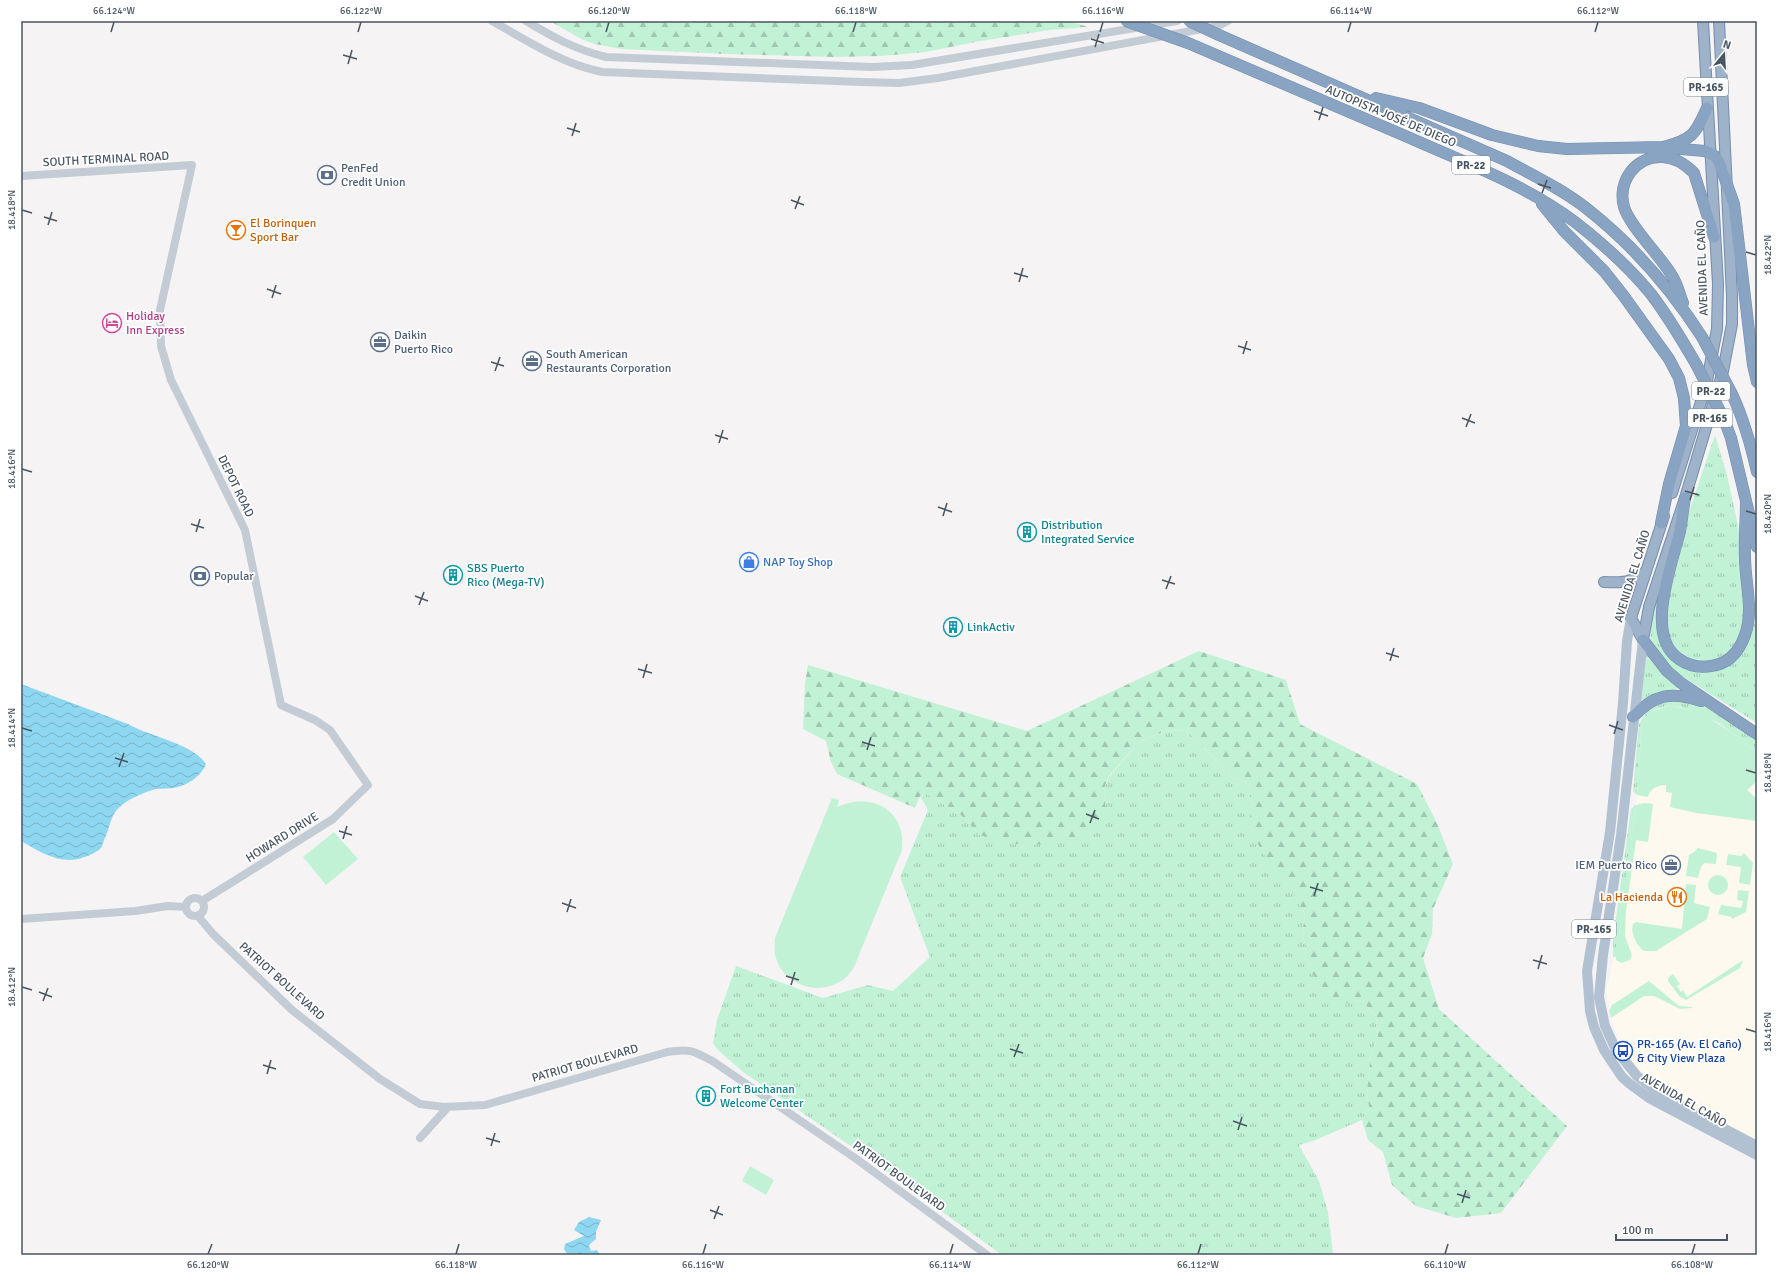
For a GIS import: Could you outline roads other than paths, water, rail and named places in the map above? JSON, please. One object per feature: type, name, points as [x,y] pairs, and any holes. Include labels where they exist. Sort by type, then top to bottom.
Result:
[{"type":"highway","name":"AUTOPISTA JOSÉ DE DIEGO","points":[[1126,21],[1188,43],[1447,154],[1503,180],[1535,196],[1574,222],[1606,248],[1651,294],[1674,327],[1696,364],[1724,419],[1731,438],[1757,547]]},
{"type":"highway","name":"AUTOPISTA JOSÉ DE DIEGO","points":[[1189,21],[1507,161],[1547,183],[1586,208],[1636,253],[1686,312],[1702,337],[1742,416],[1751,443],[1757,472]]},
{"type":"highway","name":"AVENIDA EL CAÑO","points":[[1631,618],[1693,429],[1706,386],[1716,341],[1718,300],[1703,21]]},
{"type":"highway","name":"AVENIDA EL CAÑO","points":[[1643,640],[1649,607],[1720,385],[1730,341],[1733,310],[1719,21]]},
{"type":"highway","points":[[1349,92],[1419,108],[1492,135],[1538,146],[1567,149],[1663,147],[1700,150],[1710,153],[1718,160],[1734,204],[1752,358],[1757,382]]},
{"type":"highway","points":[[1663,147],[1681,143],[1689,138],[1697,129],[1707,108]]},
{"type":"highway","points":[[1686,312],[1672,275],[1630,219],[1624,208],[1623,190],[1628,174],[1641,162],[1658,157],[1671,158],[1687,166],[1694,173],[1714,237]]},
{"type":"highway","points":[[1535,196],[1564,231],[1600,266],[1619,289],[1669,359],[1679,378],[1684,398],[1686,426],[1669,484],[1661,523]]},
{"type":"highway","points":[[1685,498],[1680,531],[1668,578],[1661,625],[1663,639],[1674,656],[1686,664],[1702,667],[1721,664],[1733,656],[1742,642],[1747,629],[1749,612],[1745,558],[1746,503]]},
{"type":"highway","points":[[1604,582],[1622,583],[1636,579],[1646,571]]},
{"type":"highway","points":[[1631,618],[1643,640],[1667,671],[1716,707],[1757,734]]},
{"type":"highway","points":[[1634,717],[1646,704],[1666,696],[1687,696],[1716,707]]},
{"type":"main road","name":"AVENIDA EL CAÑO","points":[[1631,618],[1627,641],[1623,703],[1610,832],[1587,971],[1590,1011],[1604,1050],[1622,1076],[1630,1084],[1649,1098],[1757,1155]]},
{"type":"main road","name":"AVENIDA EL CAÑO","points":[[1643,640],[1621,835],[1604,948],[1599,1004],[1605,1026],[1616,1050],[1625,1064],[1651,1089],[1757,1146]]},
{"type":"street","points":[[492,21],[562,60],[585,69],[602,72],[899,83],[938,78],[1218,26],[1228,21]]},
{"type":"street","points":[[526,21],[561,42],[606,57],[872,67],[912,65],[1177,21]]},
{"type":"street","name":"SOUTH TERMINAL ROAD","points":[[21,176],[192,165]]},
{"type":"street","name":"DEPOT ROAD","points":[[192,165],[160,310],[161,346],[170,380],[244,530],[281,705],[315,720],[330,730],[368,785]]},
{"type":"street","name":"HOWARD DRIVE","points":[[202,901],[333,819],[368,785]]},
{"type":"street","points":[[191,898],[197,898],[202,901],[204,909],[198,916],[190,915],[185,907],[191,898]]},
{"type":"street","points":[[21,919],[135,911],[168,906],[185,907]]},
{"type":"street","name":"PATRIOT BOULEVARD","points":[[198,916],[213,934],[292,1010],[380,1079],[420,1104],[450,1107],[472,1106],[498,1102],[667,1052],[680,1050],[693,1051],[714,1062],[855,1158],[987,1255]]},
{"type":"street","points":[[420,1138],[450,1107]]},
{"type":"water","points":[[21,684],[128,724],[192,751],[206,764],[204,769],[197,777],[188,783],[173,788],[157,789],[143,793],[122,805],[114,814],[102,846],[96,852],[83,858],[70,860],[63,860],[48,855],[21,841]]},
{"type":"water","points":[[589,1217],[601,1220],[596,1232],[596,1239],[589,1246],[591,1251],[597,1250],[600,1255],[568,1255],[564,1249],[565,1244],[584,1236],[574,1230],[579,1222]]},
{"type":"place","name":"PenFed Credit Union","points":[[327,175]]},
{"type":"place","name":"El Borinquen Sport Bar","points":[[236,230]]},
{"type":"place","name":"Holiday Inn Express","points":[[112,323]]},
{"type":"place","name":"Daikin Puerto Rico","points":[[380,342]]},
{"type":"place","name":"South American Restaurants Corporation","points":[[532,361]]},
{"type":"place","name":"Distribution Integrated Service","points":[[1027,532]]},
{"type":"place","name":"NAP Toy Shop","points":[[749,562]]},
{"type":"place","name":"SBS Puerto Rico (Mega-TV)","points":[[453,575]]},
{"type":"place","name":"Popular","points":[[200,576]]},
{"type":"place","name":"LinkActiv","points":[[953,627]]},
{"type":"place","name":"IEM Puerto Rico","points":[[1671,865]]},
{"type":"place","name":"La Hacienda","points":[[1677,897]]},
{"type":"place","name":"PR-165 (Av. El Caño) & City View Plaza","points":[[1623,1051]]},
{"type":"place","name":"Fort Buchanan Welcome Center","points":[[706,1096]]}]
